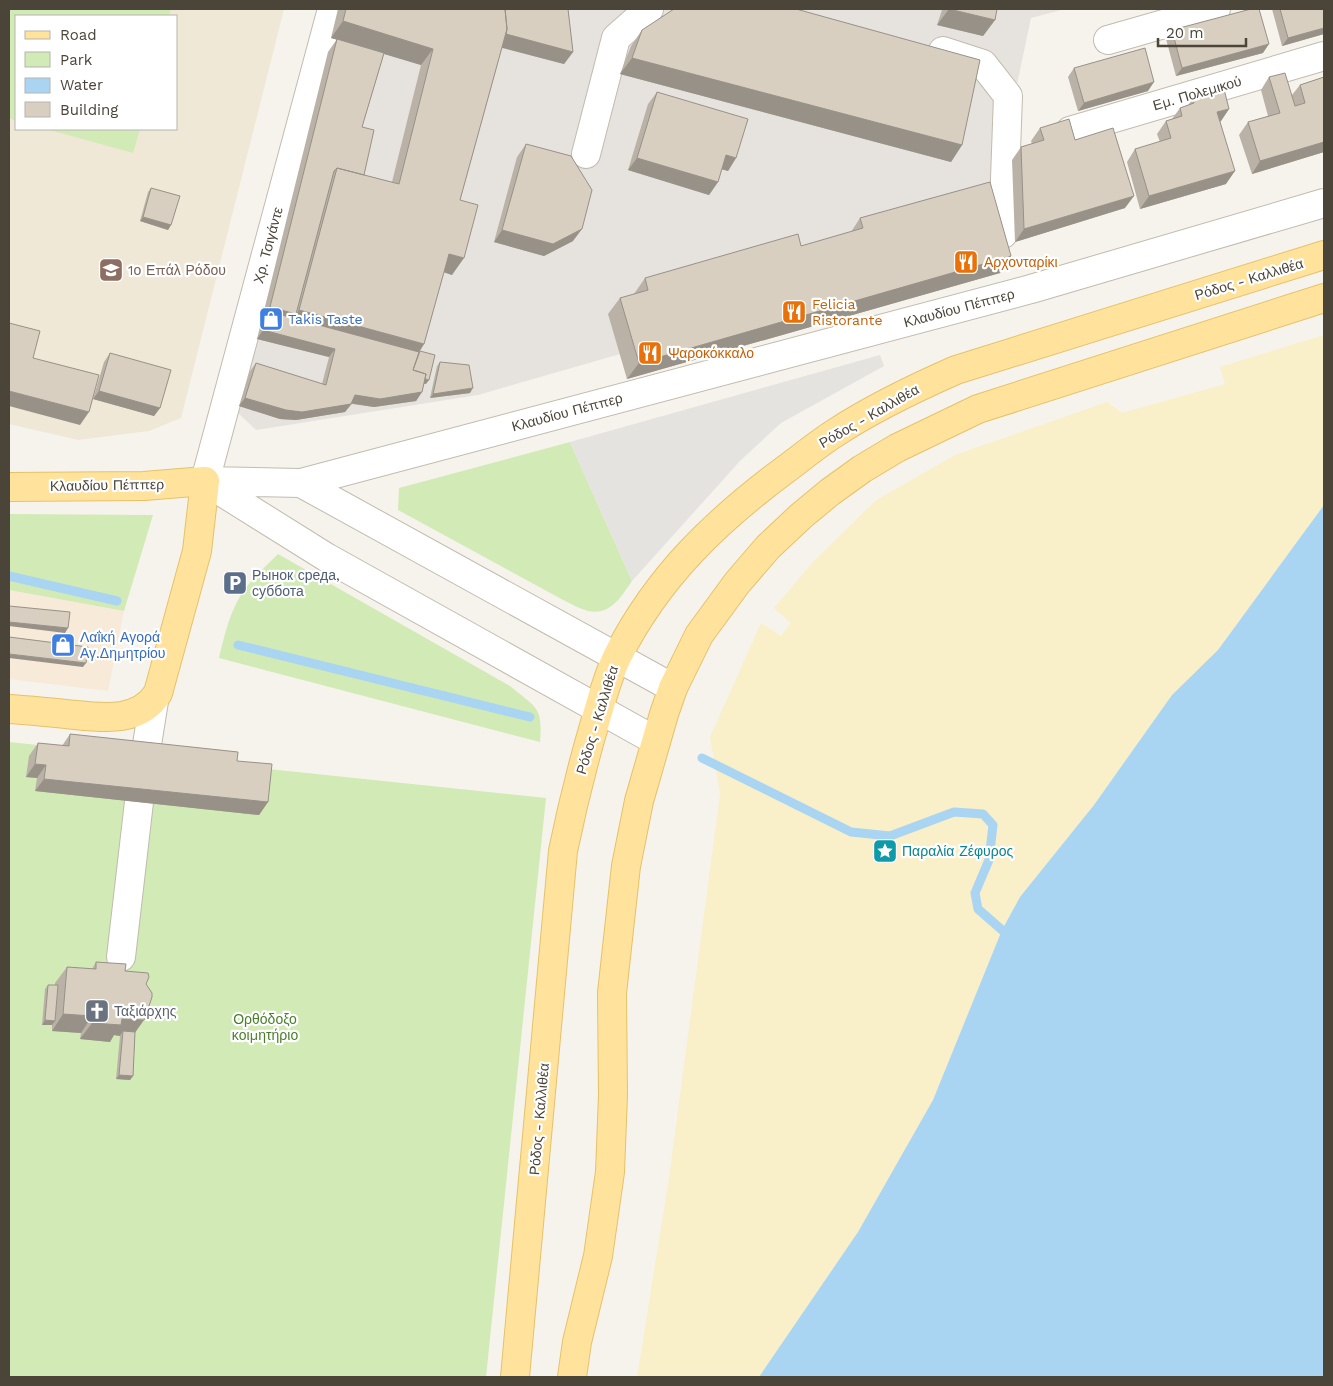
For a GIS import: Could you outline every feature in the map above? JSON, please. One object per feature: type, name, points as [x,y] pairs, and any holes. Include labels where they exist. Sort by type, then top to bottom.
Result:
[{"type":"main road","name":"Ρόδος - Καλλιθέα","points":[[515,1377],[563,851],[575,792],[599,709],[617,657],[632,631],[677,567],[728,514],[836,432],[916,387],[956,370],[1324,255]]},
{"type":"main road","points":[[572,1377],[577,1342],[598,1256],[610,1172],[614,1095],[612,992],[626,866],[639,802],[656,741],[674,688],[699,635],[736,583],[768,547],[801,516],[862,469],[928,432],[978,409],[1324,298]]},
{"type":"main road","name":"Κλαυδίου Πέππερ","points":[[9,487],[144,486],[205,481]]},
{"type":"main road","points":[[9,708],[106,718],[133,714],[154,700],[158,693],[197,551],[205,481]]},
{"type":"street","name":"Χρ. Τσιγάντε","points":[[205,481],[332,9]]},
{"type":"street","points":[[586,154],[616,38],[650,9]]},
{"type":"street","points":[[1108,40],[1216,9]]},
{"type":"street","points":[[916,43],[983,64],[1008,96],[1004,234]]},
{"type":"street","name":"Εμ. Πολεμικού","points":[[1070,131],[1324,56]]},
{"type":"street","name":"Κλαυδίου Πέππερ","points":[[301,483],[1031,289],[1324,202]]},
{"type":"street","points":[[205,481],[301,483],[674,688]]},
{"type":"street","points":[[205,481],[326,557],[656,741]]},
{"type":"street","points":[[145,757],[154,700]]},
{"type":"street","points":[[121,957],[139,802]]},
{"type":"shaded area","points":[[9,9],[284,9],[181,418],[149,431],[78,440],[9,424]]},
{"type":"shaded area","points":[[335,9],[1065,9],[1031,18],[982,250],[478,395],[256,430],[236,411]]},
{"type":"shaded area","points":[[880,355],[884,366],[781,423],[740,461],[632,581],[570,442]]},
{"type":"shaded area","name":"Λαΐκή Αγορά Αγ.Δημητρίου","points":[[9,590],[124,611],[108,691],[9,679]]},
{"type":"green space","points":[[9,9],[171,9],[169,15],[15,15],[15,121],[9,118]]},
{"type":"green space","points":[[50,130],[140,130],[133,153]]},
{"type":"green space","points":[[570,442],[632,581],[614,604],[603,611],[588,611],[579,608],[398,510],[399,488]]},
{"type":"green space","points":[[9,514],[153,515],[124,611],[9,590]]},
{"type":"green space","points":[[278,554],[510,686],[532,704],[539,714],[540,742],[219,658],[229,620],[242,593],[251,581]]},
{"type":"green space","name":"Ορθόδοξο κοιμητήριο","points":[[9,742],[546,798],[486,1377],[9,1377]]},
{"type":"sand","name":"Παραλία Ζέφυρος","points":[[1324,335],[1324,505],[1218,650],[1172,695],[1094,805],[1020,897],[1002,930],[933,1100],[858,1232],[759,1377],[637,1377],[669,1178],[720,794],[710,737],[761,623],[781,636],[791,623],[774,608],[813,562],[875,501],[955,455],[1107,402],[1122,413],[1225,384],[1220,367]]},
{"type":"water","points":[[1324,505],[1324,1377],[759,1377],[858,1232],[933,1100],[1002,930],[1020,897],[1094,805],[1172,695],[1218,650]]},
{"type":"building","points":[[346,9],[505,9],[507,29],[460,200],[478,205],[464,258],[449,254],[424,344],[299,310],[337,168],[399,184],[433,49],[343,21]]},
{"type":"building","points":[[505,9],[568,9],[573,52],[506,34]]},
{"type":"building","points":[[674,9],[796,9],[980,60],[962,145],[632,58],[642,30]]},
{"type":"building","points":[[949,9],[997,9],[995,20]]},
{"type":"building","points":[[1251,9],[1259,9],[1269,44],[1182,68],[1172,30]]},
{"type":"building","points":[[1280,9],[1324,9],[1324,28],[1288,38]]},
{"type":"building","points":[[337,39],[384,53],[362,127],[374,130],[364,175],[337,168],[334,171],[296,314],[270,307]]},
{"type":"building","points":[[1145,48],[1154,82],[1084,103],[1074,68]]},
{"type":"building","points":[[1285,73],[1295,106],[1305,103],[1300,85],[1324,77],[1324,142],[1260,161],[1248,122],[1280,113],[1269,77]]},
{"type":"building","points":[[1224,89],[1229,109],[1217,112],[1235,171],[1149,196],[1135,149],[1171,138],[1166,121],[1182,116],[1180,108],[1194,103],[1193,99]]},
{"type":"building","points":[[657,92],[748,119],[736,158],[726,155],[718,182],[637,158]]},
{"type":"building","points":[[1069,119],[1075,140],[1113,128],[1134,196],[1024,229],[1021,147],[1044,140],[1040,128]]},
{"type":"building","points":[[526,144],[571,156],[592,190],[582,229],[553,244],[502,230]]},
{"type":"building","points":[[990,182],[1011,256],[639,363],[620,298],[648,290],[645,278],[798,234],[801,246],[863,228],[860,218]]},
{"type":"building","points":[[151,188],[180,196],[171,225],[143,217]]},
{"type":"building","points":[[267,311],[419,352],[413,370],[426,374],[422,392],[380,399],[355,395],[351,404],[302,412],[286,410],[245,398],[256,363],[326,385],[335,349],[263,330]]},
{"type":"building","points":[[9,323],[40,331],[33,358],[99,375],[89,412],[9,391]]},
{"type":"building","points":[[420,351],[435,355],[429,380],[425,379],[426,374],[413,370]]},
{"type":"building","points":[[110,353],[171,370],[160,408],[99,391]]},
{"type":"building","points":[[440,362],[469,365],[473,388],[433,394]]},
{"type":"building","points":[[9,606],[70,612],[68,628],[9,622]]},
{"type":"building","points":[[9,637],[88,647],[86,663],[9,654]]},
{"type":"building","points":[[70,734],[238,752],[237,761],[272,764],[268,802],[44,779],[46,765],[35,764],[38,743],[69,746]]},
{"type":"building","name":"Ταξιάρχης","points":[[96,962],[126,964],[125,971],[148,973],[149,977],[146,984],[152,993],[152,997],[149,1006],[145,1009],[146,1016],[144,1020],[122,1019],[121,1025],[92,1023],[92,1016],[63,1014],[67,967],[96,969]]},
{"type":"building","points":[[48,985],[58,985],[55,1021],[45,1020]]},
{"type":"building","points":[[123,1031],[135,1032],[133,1076],[119,1075]]},
{"type":"waterway","points":[[9,576],[117,601]]},
{"type":"waterway","points":[[238,645],[530,717]]},
{"type":"waterway","points":[[702,758],[851,832],[890,836],[954,812],[983,814],[993,825],[989,860],[975,893],[978,909],[1002,930]]},
{"type":"place","name":"Αρχονταρίκι","points":[[966,262]]},
{"type":"place","name":"1ο Επάλ Ρόδου","points":[[111,270]]},
{"type":"place","name":"Felicia Ristorante","points":[[794,312]]},
{"type":"place","name":"Takis Taste","points":[[271,319]]},
{"type":"place","name":"Ψαροκόκκαλο","points":[[650,353]]},
{"type":"place","name":"Рынок среда, суббота","points":[[235,583]]},
{"type":"place","name":"Λαΐκή Αγορά Αγ.Δημητρίου","points":[[63,645]]},
{"type":"place","name":"Παραλία Ζέφυρος","points":[[885,851]]},
{"type":"place","name":"Ταξιάρχης","points":[[97,1011]]}]
